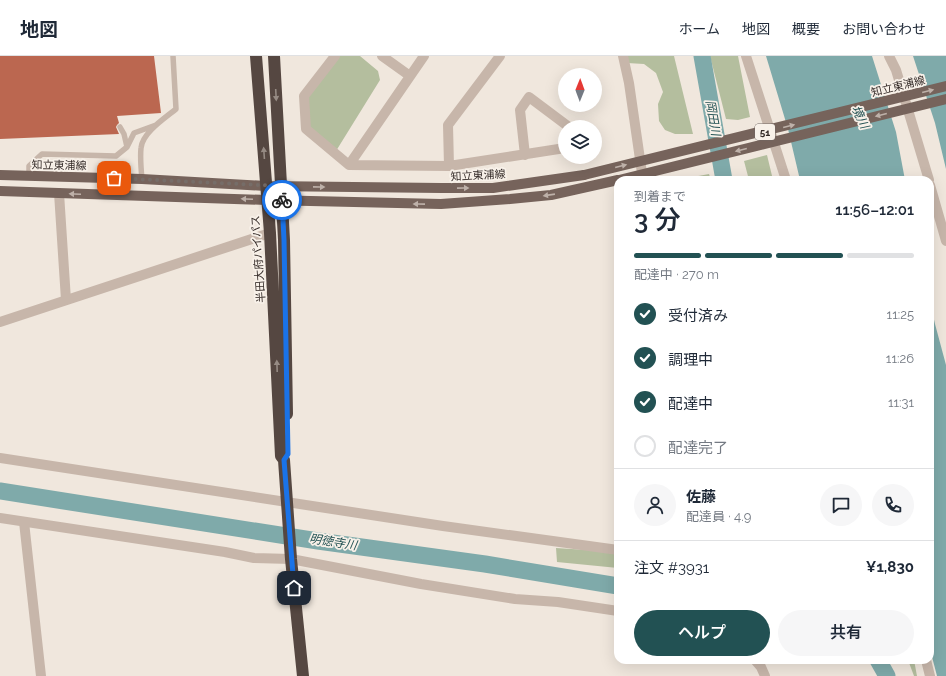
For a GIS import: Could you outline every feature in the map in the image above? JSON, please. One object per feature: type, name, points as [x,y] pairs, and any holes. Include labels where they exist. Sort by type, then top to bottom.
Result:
[{"type":"highway","name":"半田大府パイパス","points":[[256,56],[270,233],[281,456],[284,460],[291,554],[303,676]]},
{"type":"highway","name":"半田大府パイパス","points":[[274,56],[284,248],[288,454],[284,460]]},
{"type":"main road","name":"知立東浦線","points":[[0,175],[142,179],[266,186],[493,188],[584,175],[946,86]]},
{"type":"main road","name":"51","points":[[635,176],[946,99]]},
{"type":"main road","name":"51","points":[[0,191],[441,204],[530,197],[587,188],[614,181]]},
{"type":"street","points":[[334,56],[304,96],[306,129],[350,165],[449,166],[558,149]]},
{"type":"street","points":[[382,56],[410,76]]},
{"type":"street","points":[[350,165],[424,56]]},
{"type":"street","points":[[449,166],[448,125],[500,56]]},
{"type":"street","points":[[623,56],[629,83],[642,176]]},
{"type":"street","points":[[746,56],[785,176]]},
{"type":"street","points":[[889,56],[896,70],[927,176]]},
{"type":"street","points":[[525,155],[520,110],[529,97],[560,120]]},
{"type":"street","points":[[59,193],[66,300]]},
{"type":"street","points":[[934,199],[946,241]]},
{"type":"street","points":[[0,322],[270,233]]},
{"type":"street","points":[[0,458],[496,535],[614,550]]},
{"type":"street","points":[[0,518],[225,552],[254,558],[291,554],[421,584],[507,598],[558,602],[614,610]]},
{"type":"street","points":[[24,522],[41,676]]},
{"type":"street","points":[[758,664],[765,676]]},
{"type":"street","points":[[927,664],[930,676]]},
{"type":"lane","points":[[142,179],[140,146],[146,135],[176,109],[173,56]]},
{"type":"lane","points":[[29,176],[30,166],[42,154],[116,156],[127,147],[134,133],[156,125]]},
{"type":"lane","points":[[120,127],[124,134],[127,147]]},
{"type":"green space","points":[[330,56],[360,56],[378,71],[380,80],[336,151],[306,129],[304,96]]},
{"type":"green space","points":[[625,56],[674,56],[693,134],[675,134],[665,130],[659,121],[658,104],[663,92],[656,73],[644,64],[627,63]]},
{"type":"green space","points":[[710,56],[738,56],[750,117],[738,120],[726,119]]},
{"type":"green space","points":[[767,155],[772,176],[748,176],[744,161]]},
{"type":"green space","points":[[709,174],[710,176],[698,176]]},
{"type":"green space","points":[[556,548],[614,552],[614,568],[557,562]]},
{"type":"green space","points":[[910,664],[915,664],[917,676],[914,676]]},
{"type":"water","name":"境川","points":[[766,56],[872,56],[896,132],[904,176],[799,176],[788,129]]},
{"type":"water","points":[[913,56],[946,56],[946,169],[935,123]]},
{"type":"water","points":[[934,320],[946,365],[946,676],[937,676],[934,664]]},
{"type":"building","points":[[0,56],[154,56],[161,113],[117,116],[119,123],[116,127],[119,134],[0,139]]},
{"type":"waterway","name":"岡田川","points":[[702,56],[723,176]]},
{"type":"waterway","name":"明徳寺川","points":[[0,491],[318,541],[485,564],[614,585]]},
{"type":"waterway","name":"明徳寺川","points":[[880,664],[887,676]]},
{"type":"way so far","points":[[114,178],[281,186],[282,200]]},
{"type":"route","points":[[282,200],[288,454],[284,460],[294,588]]}]
